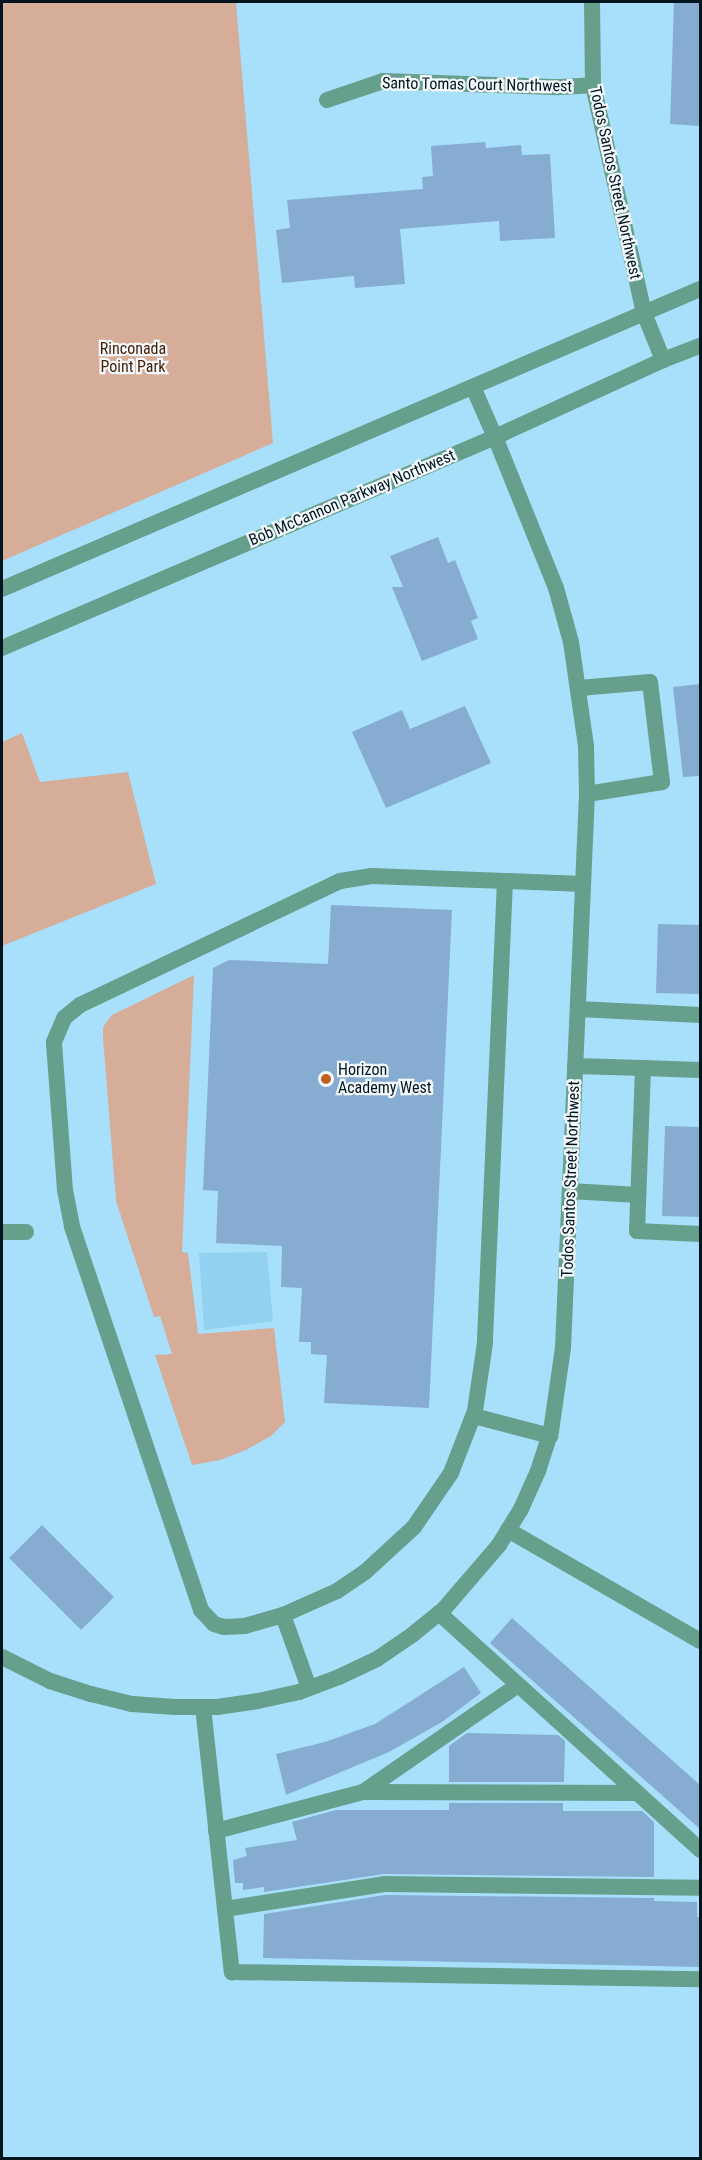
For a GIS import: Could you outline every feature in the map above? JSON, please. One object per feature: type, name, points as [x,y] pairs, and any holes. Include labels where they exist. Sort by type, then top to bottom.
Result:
[{"type":"street","name":"Todos Santos Street Northwest","points":[[592,2],[593,85],[644,313],[663,360]]},
{"type":"street","name":"Santo Tomas Court Northwest","points":[[327,100],[383,81],[559,87],[593,85]]},
{"type":"street","points":[[2,589],[700,290]]},
{"type":"street","name":"Bob McCannon Parkway Northwest","points":[[2,648],[495,437],[663,360],[700,346]]},
{"type":"street","name":"Todos Santos Street Northwest","points":[[2,1657],[50,1681],[132,1704],[203,1707],[258,1701],[309,1688],[376,1659],[439,1613],[473,1578],[508,1530],[538,1471],[550,1436],[559,1390],[563,1348],[587,794],[586,746],[571,642],[556,588],[473,387]]},
{"type":"street","points":[[579,688],[650,682],[662,782],[587,794]]},
{"type":"street","points":[[506,881],[485,1343],[482,1378],[474,1416],[451,1473],[414,1527],[391,1551],[337,1591],[283,1615],[245,1626],[224,1627],[214,1624],[201,1610],[72,1226],[65,1190],[54,1042],[64,1018],[80,1005],[340,881],[372,876],[506,881],[583,884]]},
{"type":"street","points":[[578,1009],[700,1015]]},
{"type":"street","points":[[575,1066],[700,1070]]},
{"type":"street","points":[[643,1068],[637,1232],[700,1234]]},
{"type":"street","points":[[570,1191],[638,1195]]},
{"type":"street","points":[[2,1232],[26,1232]]},
{"type":"street","points":[[474,1416],[550,1436]]},
{"type":"street","points":[[508,1530],[700,1641]]},
{"type":"street","points":[[439,1613],[700,1850]]},
{"type":"street","points":[[283,1615],[309,1688]]},
{"type":"street","points":[[363,1792],[518,1685]]},
{"type":"street","points":[[203,1707],[232,1972],[700,1979]]},
{"type":"street","points":[[216,1831],[363,1792],[637,1793]]},
{"type":"street","points":[[225,1909],[384,1884],[700,1888]]},
{"type":"shaded area","points":[[267,1252],[273,1321],[204,1330],[199,1253]]},
{"type":"green space","name":"Rinconada Point Park","points":[[2,2],[236,2],[273,443],[2,561]]},
{"type":"green space","points":[[22,733],[40,782],[128,772],[156,884],[2,946],[2,742]]},
{"type":"green space","points":[[194,975],[182,1252],[188,1253],[198,1334],[274,1328],[285,1422],[271,1436],[246,1450],[220,1460],[192,1465],[155,1355],[172,1354],[160,1316],[154,1317],[116,1201],[103,1027],[112,1015]]},
{"type":"building","points":[[674,2],[700,2],[700,126],[670,124]]},
{"type":"building","points":[[485,142],[486,148],[521,145],[522,155],[550,154],[555,238],[500,241],[499,221],[400,229],[405,284],[355,288],[354,276],[282,283],[276,230],[290,228],[287,200],[423,189],[422,177],[433,176],[431,146]]},
{"type":"building","points":[[438,537],[448,563],[455,560],[478,618],[471,621],[478,639],[422,661],[392,587],[403,587],[390,556]]},
{"type":"building","points":[[700,684],[700,776],[683,777],[673,687]]},
{"type":"building","points":[[465,706],[491,763],[386,808],[352,732],[402,710],[410,729]]},
{"type":"building","name":"Horizon Academy West","points":[[331,905],[452,910],[429,1408],[324,1403],[327,1355],[311,1354],[311,1342],[299,1342],[302,1288],[281,1287],[282,1246],[216,1243],[218,1191],[203,1190],[213,968],[229,960],[328,964]]},
{"type":"building","points":[[658,924],[700,925],[700,994],[656,993]]},
{"type":"building","points":[[665,1126],[700,1127],[700,1217],[662,1216]]},
{"type":"building","points":[[42,1525],[114,1597],[81,1630],[9,1558]]},
{"type":"building","points":[[512,1618],[700,1785],[700,1829],[490,1643]]},
{"type":"building","points":[[464,1667],[481,1693],[442,1722],[389,1752],[286,1795],[276,1754],[325,1742],[375,1724]]},
{"type":"building","points":[[467,1733],[558,1735],[565,1741],[564,1782],[449,1782],[449,1746]]},
{"type":"building","points":[[449,1803],[563,1803],[563,1811],[642,1811],[654,1822],[654,1877],[384,1874],[264,1892],[264,1887],[243,1890],[243,1883],[235,1883],[233,1860],[247,1856],[245,1848],[297,1840],[292,1822],[336,1810],[449,1810]]},
{"type":"building","points":[[385,1895],[654,1898],[654,1901],[697,1902],[697,1917],[700,1917],[700,1967],[263,1958],[264,1914]]},
{"type":"place","name":"Horizon Academy West","points":[[326,1079]]}]
